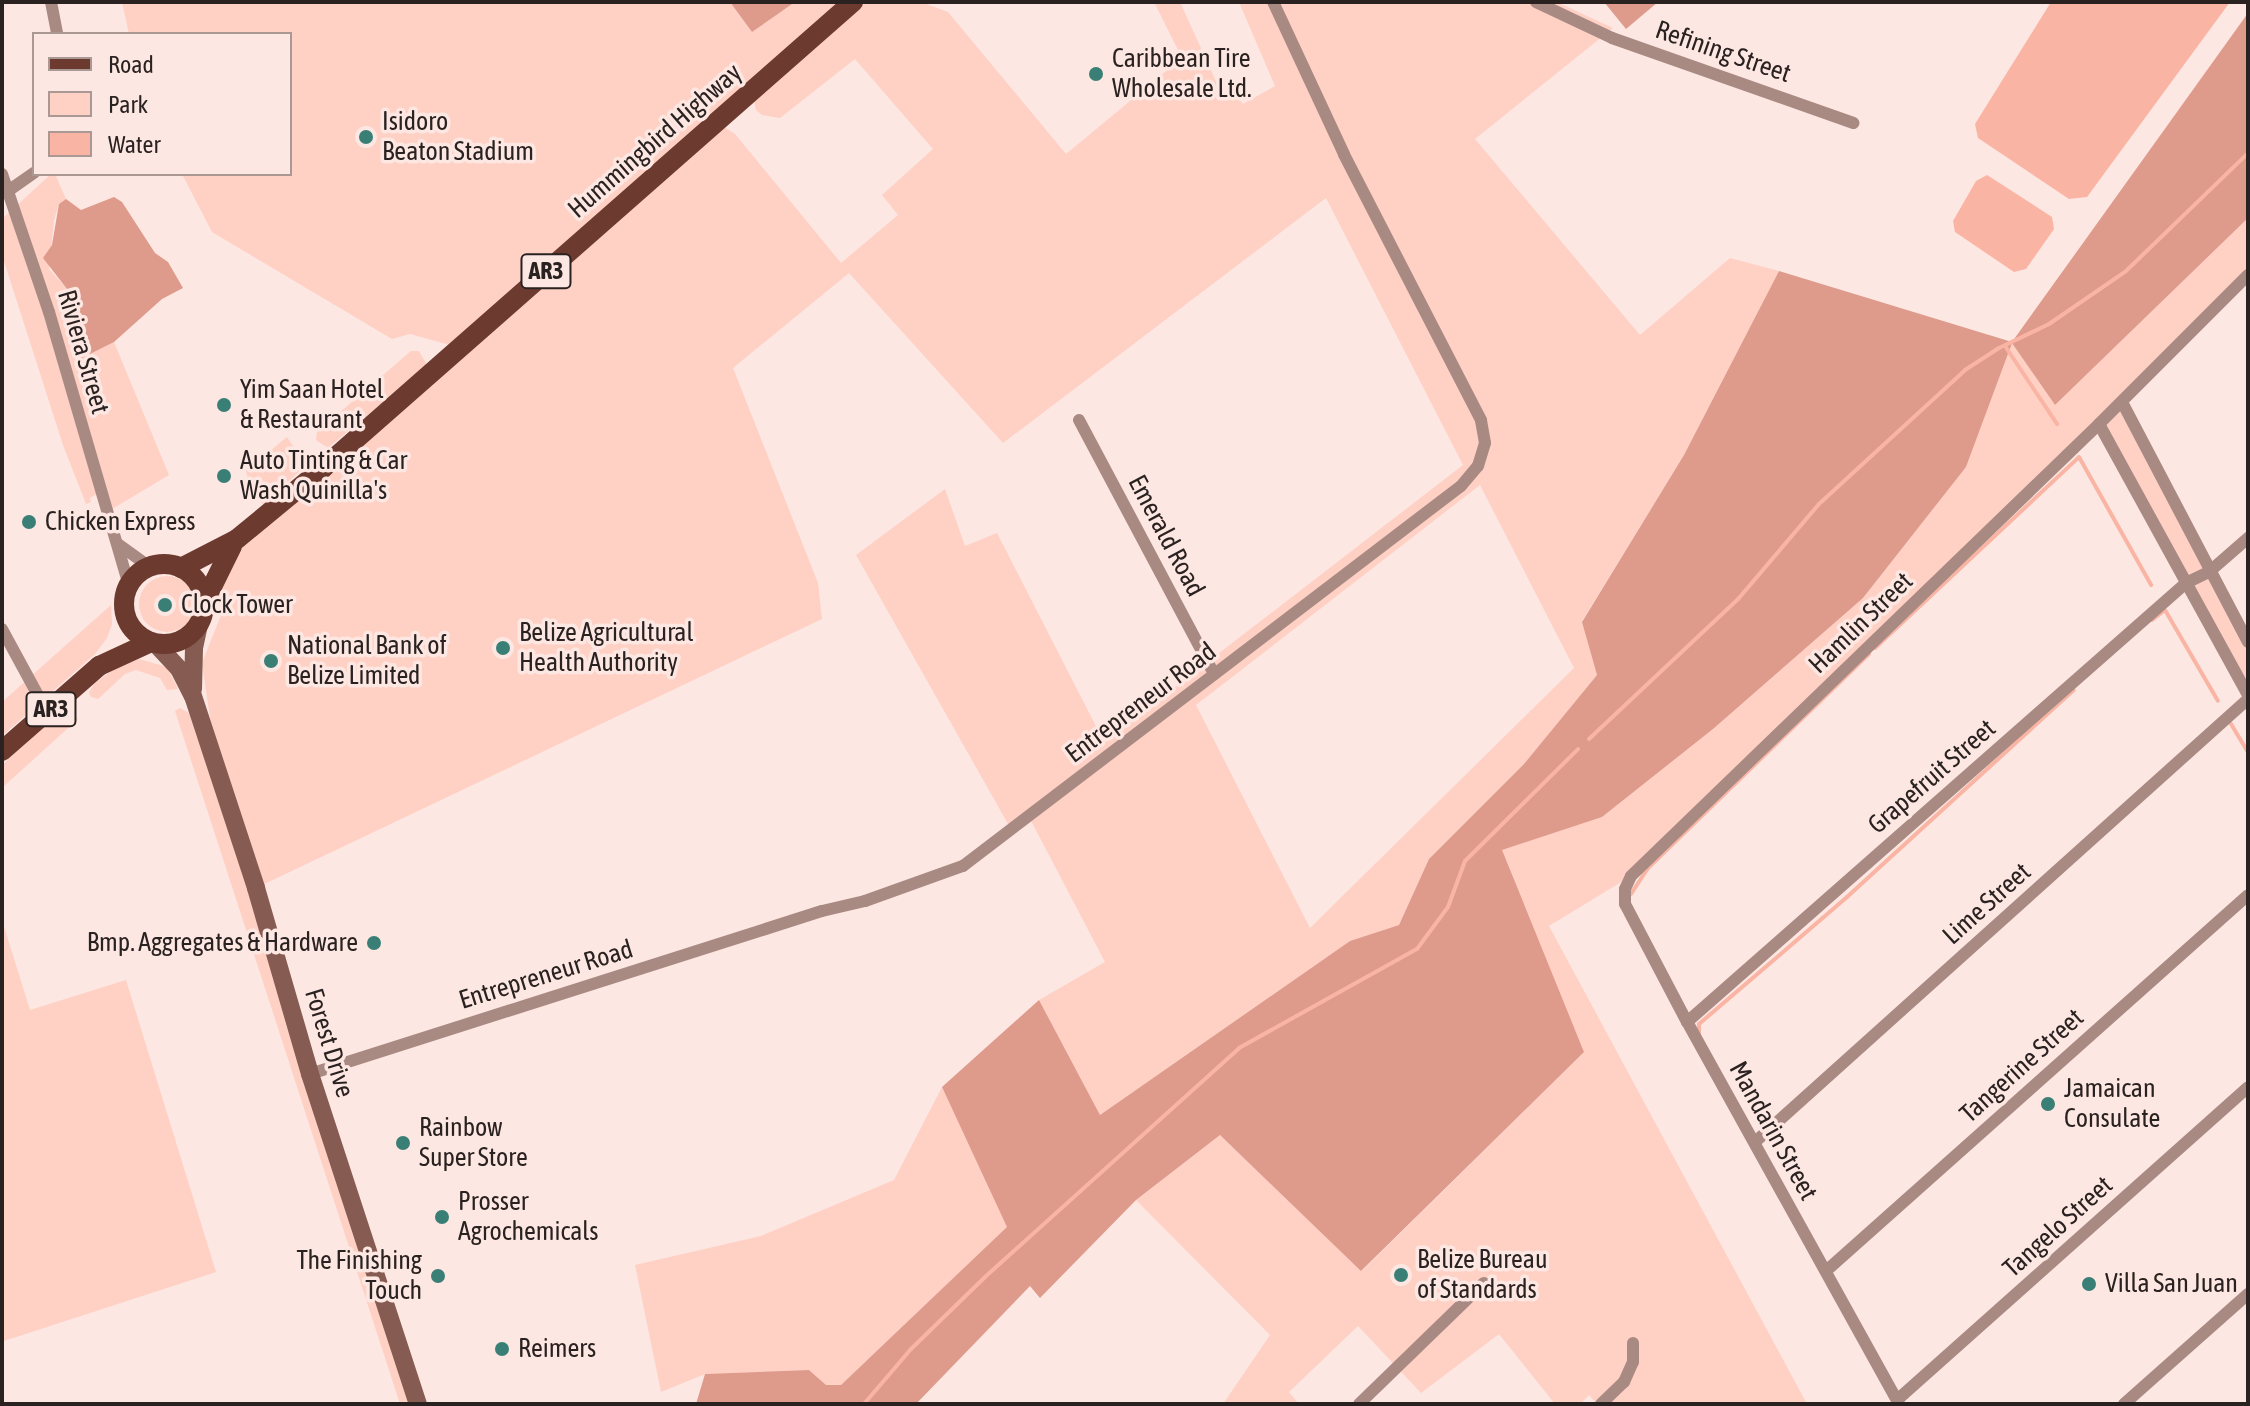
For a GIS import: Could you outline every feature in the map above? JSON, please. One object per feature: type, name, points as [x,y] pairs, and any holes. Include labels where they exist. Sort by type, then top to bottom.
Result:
[{"type":"main road","name":"Hummingbird Highway","points":[[181,568],[237,539],[853,2]]},
{"type":"main road","name":"Hummingbird Highway","points":[[204,603],[219,567],[237,539]]},
{"type":"main road","points":[[171,565],[181,568],[198,582],[204,603],[199,625],[180,641],[153,642],[134,630],[127,619],[124,608],[129,586],[150,567],[171,565]]},
{"type":"main road","name":"AR3","points":[[99,666],[127,619]]},
{"type":"main road","name":"Forest Drive","points":[[193,696],[194,648],[199,625]]},
{"type":"main road","name":"AR3","points":[[2,751],[99,666],[153,642]]},
{"type":"main road","name":"Forest Drive","points":[[153,642],[179,669],[193,696],[256,888],[310,1074],[418,1404]]},
{"type":"street","points":[[51,2],[57,32]]},
{"type":"street","name":"Entrepreneur Road","points":[[310,1074],[822,911],[865,901],[963,866],[1461,486],[1478,466],[1485,443],[1481,420],[1344,154],[1273,2]]},
{"type":"street","name":"Refining Street","points":[[1536,2],[1612,38],[1854,123]]},
{"type":"street","name":"Riviera Street","points":[[2,174],[49,312],[129,586]]},
{"type":"street","points":[[8,191],[32,174]]},
{"type":"street","name":"Hamlin Street","points":[[1631,876],[2122,402],[2248,275]]},
{"type":"street","points":[[2122,402],[2248,642]]},
{"type":"street","name":"Emerald Road","points":[[1079,420],[1214,674]]},
{"type":"street","points":[[2099,424],[2248,697]]},
{"type":"street","name":"Grapefruit Street","points":[[1687,1022],[2186,583],[2209,572],[2248,538]]},
{"type":"street","points":[[118,544],[150,567]]},
{"type":"street","points":[[2,629],[47,712]]},
{"type":"street","name":"Lime Street","points":[[1755,1142],[2248,697]]},
{"type":"street","name":"Mandarin Street","points":[[1631,876],[1625,889],[1625,904],[1898,1402]]},
{"type":"street","name":"Tangerine Street","points":[[1826,1271],[2248,895]]},
{"type":"street","name":"Tangelo Street","points":[[1898,1402],[2248,1087]]},
{"type":"street","points":[[1359,1404],[1484,1283]]},
{"type":"street","points":[[2124,1404],[2248,1294]]},
{"type":"street","points":[[1601,1404],[1624,1382],[1633,1362],[1633,1343]]},
{"type":"green space","points":[[122,2],[730,2],[752,32],[795,2],[840,2],[450,345],[410,334],[392,339],[212,232],[183,176],[292,176],[292,32],[129,32]]},
{"type":"green space","points":[[867,2],[921,2],[948,12],[1066,154],[1182,58],[1154,2],[1180,2],[1220,90],[1235,94],[1243,104],[1275,86],[1239,2],[1557,2],[1613,28],[1475,139],[1640,335],[1730,258],[1779,271],[1684,455],[1582,621],[1597,675],[1524,764],[1429,859],[1399,925],[1350,941],[1100,1115],[1039,1000],[1105,962],[1029,817],[1012,831],[856,555],[945,489],[965,546],[997,533],[1104,742],[1463,465],[1326,198],[1003,443],[849,273],[733,368],[818,583],[822,619],[256,888],[218,772],[202,663],[221,615],[222,587],[239,551],[724,127],[735,134],[841,263],[898,215],[882,195],[933,149],[855,59],[780,118],[762,115],[756,110],[754,101]],"holes":[[[1480,485],[1574,668],[1310,928],[1196,705]]]},
{"type":"green space","points":[[49,176],[56,176],[66,199],[59,204],[54,220],[49,269],[67,289],[78,316],[73,352],[80,359],[114,342],[169,475],[112,509],[104,490],[86,504],[63,445],[2,255],[2,219]]},
{"type":"green space","points":[[2248,218],[2248,278],[2122,402],[2248,642],[2248,695],[2100,425],[1631,876],[1549,926],[1807,1404],[1597,1404],[1589,1395],[1580,1404],[1555,1404],[1499,1334],[1421,1393],[1358,1326],[1289,1392],[1299,1404],[1223,1404],[1270,1335],[1136,1200],[1220,1135],[1362,1271],[1584,1052],[1501,850],[1602,817],[1713,729],[1863,598],[1966,467],[2012,342],[2055,405]]},
{"type":"green space","points":[[411,351],[419,351],[427,365],[328,448],[316,440],[317,432]]},
{"type":"green space","points":[[287,437],[300,457],[300,471],[263,504],[252,495],[246,471]]},
{"type":"green space","points":[[167,576],[187,584],[195,604],[187,624],[167,632],[147,624],[139,604],[147,584]]},
{"type":"green space","points":[[111,605],[112,624],[107,638],[95,654],[2,736],[2,702]]},
{"type":"green space","points":[[139,659],[167,667],[178,689],[167,690],[160,678],[136,670],[125,674],[98,699],[91,697],[89,693],[94,684],[114,669]]},
{"type":"green space","points":[[180,708],[189,713],[211,773],[412,1404],[400,1404],[175,711]]},
{"type":"green space","points":[[67,714],[78,719],[2,788],[2,765],[50,722]]},
{"type":"green space","points":[[2,920],[30,1010],[126,980],[216,1272],[4,1341]]},
{"type":"green space","points":[[942,1087],[1008,1227],[841,1385],[826,1385],[809,1370],[705,1374],[661,1392],[635,1265],[761,1236],[894,1180]]},
{"type":"shaded area","points":[[730,2],[795,2],[752,32]]},
{"type":"shaded area","points":[[1604,2],[1658,2],[1626,29]]},
{"type":"shaded area","points":[[2248,13],[2248,218],[2055,405],[2012,343],[1966,467],[1863,598],[1713,729],[1602,817],[1502,850],[1584,1052],[1361,1271],[1220,1135],[1136,1200],[1040,1298],[1030,1286],[916,1404],[696,1404],[705,1374],[809,1370],[826,1385],[841,1385],[1007,1227],[942,1087],[1039,1000],[1100,1115],[1350,941],[1399,925],[1429,859],[1524,764],[1597,675],[1582,622],[1684,455],[1779,271],[2012,342]]},
{"type":"shaded area","points":[[114,197],[122,202],[155,253],[168,262],[183,288],[162,299],[114,342],[80,359],[73,352],[78,316],[67,289],[43,258],[52,245],[59,204],[66,199],[81,210]]},
{"type":"water","points":[[2051,2],[2230,2],[2087,197],[2069,199],[1978,138],[1975,124]]},
{"type":"water","points":[[1987,175],[2052,217],[2054,229],[2026,269],[2014,272],[1955,232],[1953,221],[1976,181]]},
{"type":"waterway","points":[[1589,739],[1739,598],[1819,504],[1965,370],[1999,348],[2049,324],[2126,271],[2248,153]]},
{"type":"waterway","points":[[2005,346],[2057,424]]},
{"type":"waterway","points":[[1875,648],[2079,457],[2151,585]]},
{"type":"waterway","points":[[2152,620],[2165,610],[2218,701]]},
{"type":"waterway","points":[[1631,894],[1647,869],[1869,654]]},
{"type":"waterway","points":[[1699,1033],[1699,1024],[1847,897],[2074,690]]},
{"type":"waterway","points":[[2231,724],[2248,752]]},
{"type":"waterway","points":[[864,1404],[911,1349],[985,1277],[1239,1048],[1417,949],[1448,907],[1465,861],[1578,749]]},
{"type":"place","name":"Caribbean Tire Wholesale Ltd.","points":[[1096,74]]},
{"type":"place","name":"Isidoro Beaton Stadium","points":[[366,137]]},
{"type":"place","name":"Yim Saan Hotel & Restaurant","points":[[224,405]]},
{"type":"place","name":"Auto Tinting & Car Wash Quinilla's","points":[[224,476]]},
{"type":"place","name":"Chicken Express","points":[[29,522]]},
{"type":"place","name":"Clock Tower","points":[[165,605]]},
{"type":"place","name":"Belize Agricultural Health Authority","points":[[503,648]]},
{"type":"place","name":"National Bank of Belize Limited","points":[[271,661]]},
{"type":"place","name":"Bmp. Aggregates & Hardware","points":[[374,943]]},
{"type":"place","name":"Jamaican Consulate","points":[[2048,1104]]},
{"type":"place","name":"Rainbow Super Store","points":[[403,1143]]},
{"type":"place","name":"Prosser Agrochemicals","points":[[442,1217]]},
{"type":"place","name":"Belize Bureau of Standards","points":[[1401,1275]]},
{"type":"place","name":"The Finishing Touch","points":[[438,1276]]},
{"type":"place","name":"Villa San Juan","points":[[2089,1284]]},
{"type":"place","name":"Reimers","points":[[502,1349]]}]
